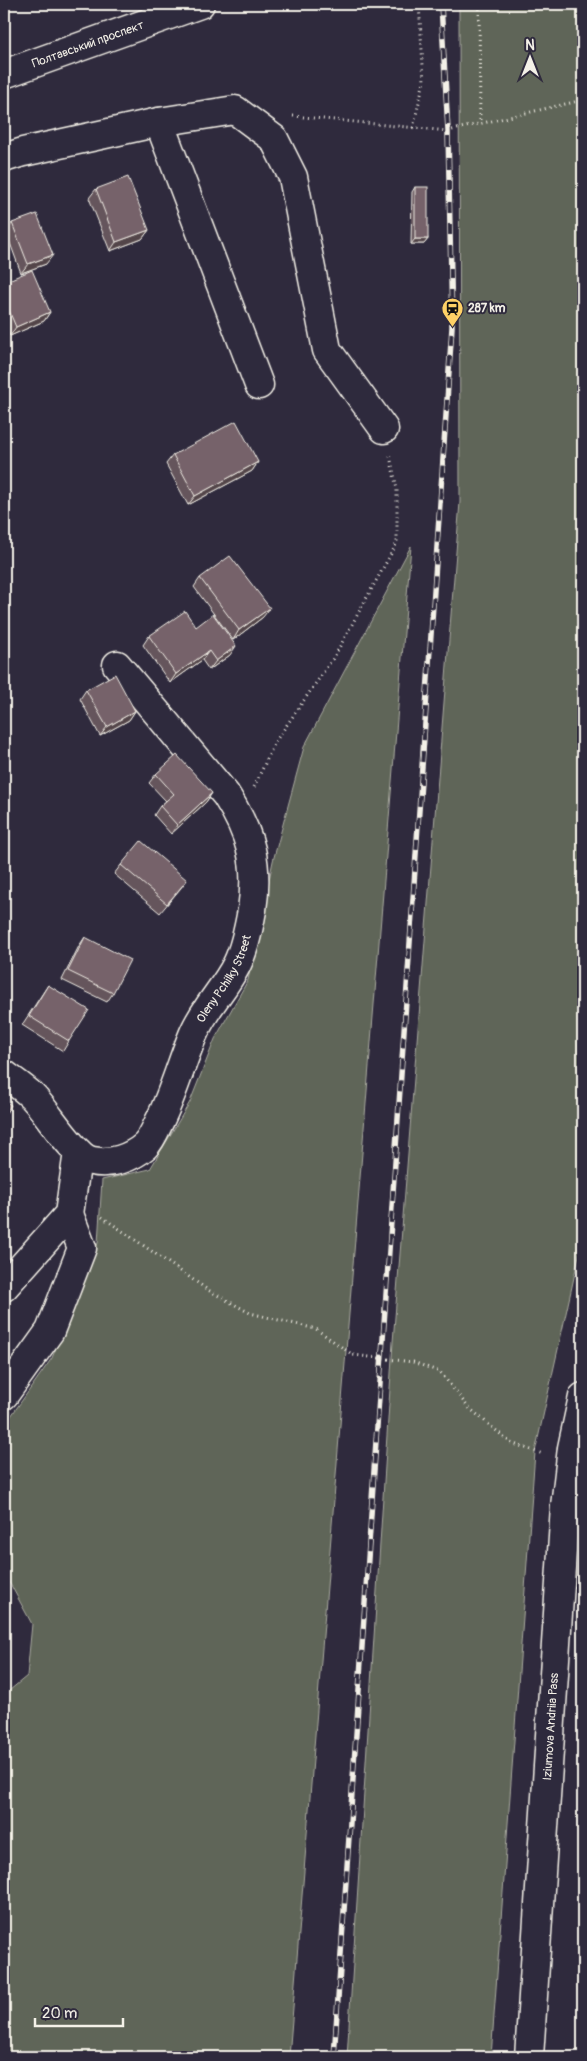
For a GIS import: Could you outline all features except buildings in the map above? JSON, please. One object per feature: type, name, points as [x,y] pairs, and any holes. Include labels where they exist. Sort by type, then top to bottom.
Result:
[{"type":"main road","name":"Полтавський проспект","points":[[4,74],[200,4]]},
{"type":"main road","points":[[4,158],[23,152],[159,122],[235,110],[274,139],[292,177],[327,350],[384,429]]},
{"type":"main road","points":[[159,122],[259,385]]},
{"type":"main road","name":"Oleny Pchilky Street","points":[[4,1074],[31,1094],[78,1152],[90,1161],[114,1162],[131,1155],[146,1145],[156,1129],[174,1092],[193,1036],[206,1009],[237,964],[249,926],[254,880],[254,859],[240,817],[226,795],[117,665]]},
{"type":"main road","points":[[4,1395],[50,1331],[82,1248],[70,1204],[78,1152]]},
{"type":"main road","points":[[4,1287],[70,1204]]},
{"type":"main road","name":"Iziumova Andriia Pass","points":[[529,2057],[565,1506],[572,1448],[582,1414]]},
{"type":"path","points":[[413,128],[424,81],[419,4]]},
{"type":"path","points":[[480,4],[480,124]]},
{"type":"path","points":[[285,115],[448,131],[583,100]]},
{"type":"path","points":[[240,817],[275,742],[334,657],[397,543],[397,489],[384,429]]},
{"type":"path","points":[[70,1204],[138,1243],[192,1280],[250,1313],[316,1329],[353,1356],[413,1362],[440,1372],[468,1406],[511,1443],[542,1454]]},
{"type":"green space","points":[[459,4],[583,4],[583,1237],[535,1452],[491,2057],[347,2057],[393,1342],[460,502]]},
{"type":"green space","points":[[411,546],[289,2057],[4,2057],[4,1695],[27,1676],[32,1624],[4,1575],[4,1426],[52,1358],[98,1243],[102,1180],[150,1169],[190,1102],[215,1039],[248,980],[273,861],[304,747]]},
{"type":"railway","points":[[334,2057],[452,327],[448,131],[441,4]]},
{"type":"place","name":"287 km","points":[[452,327]]}]
